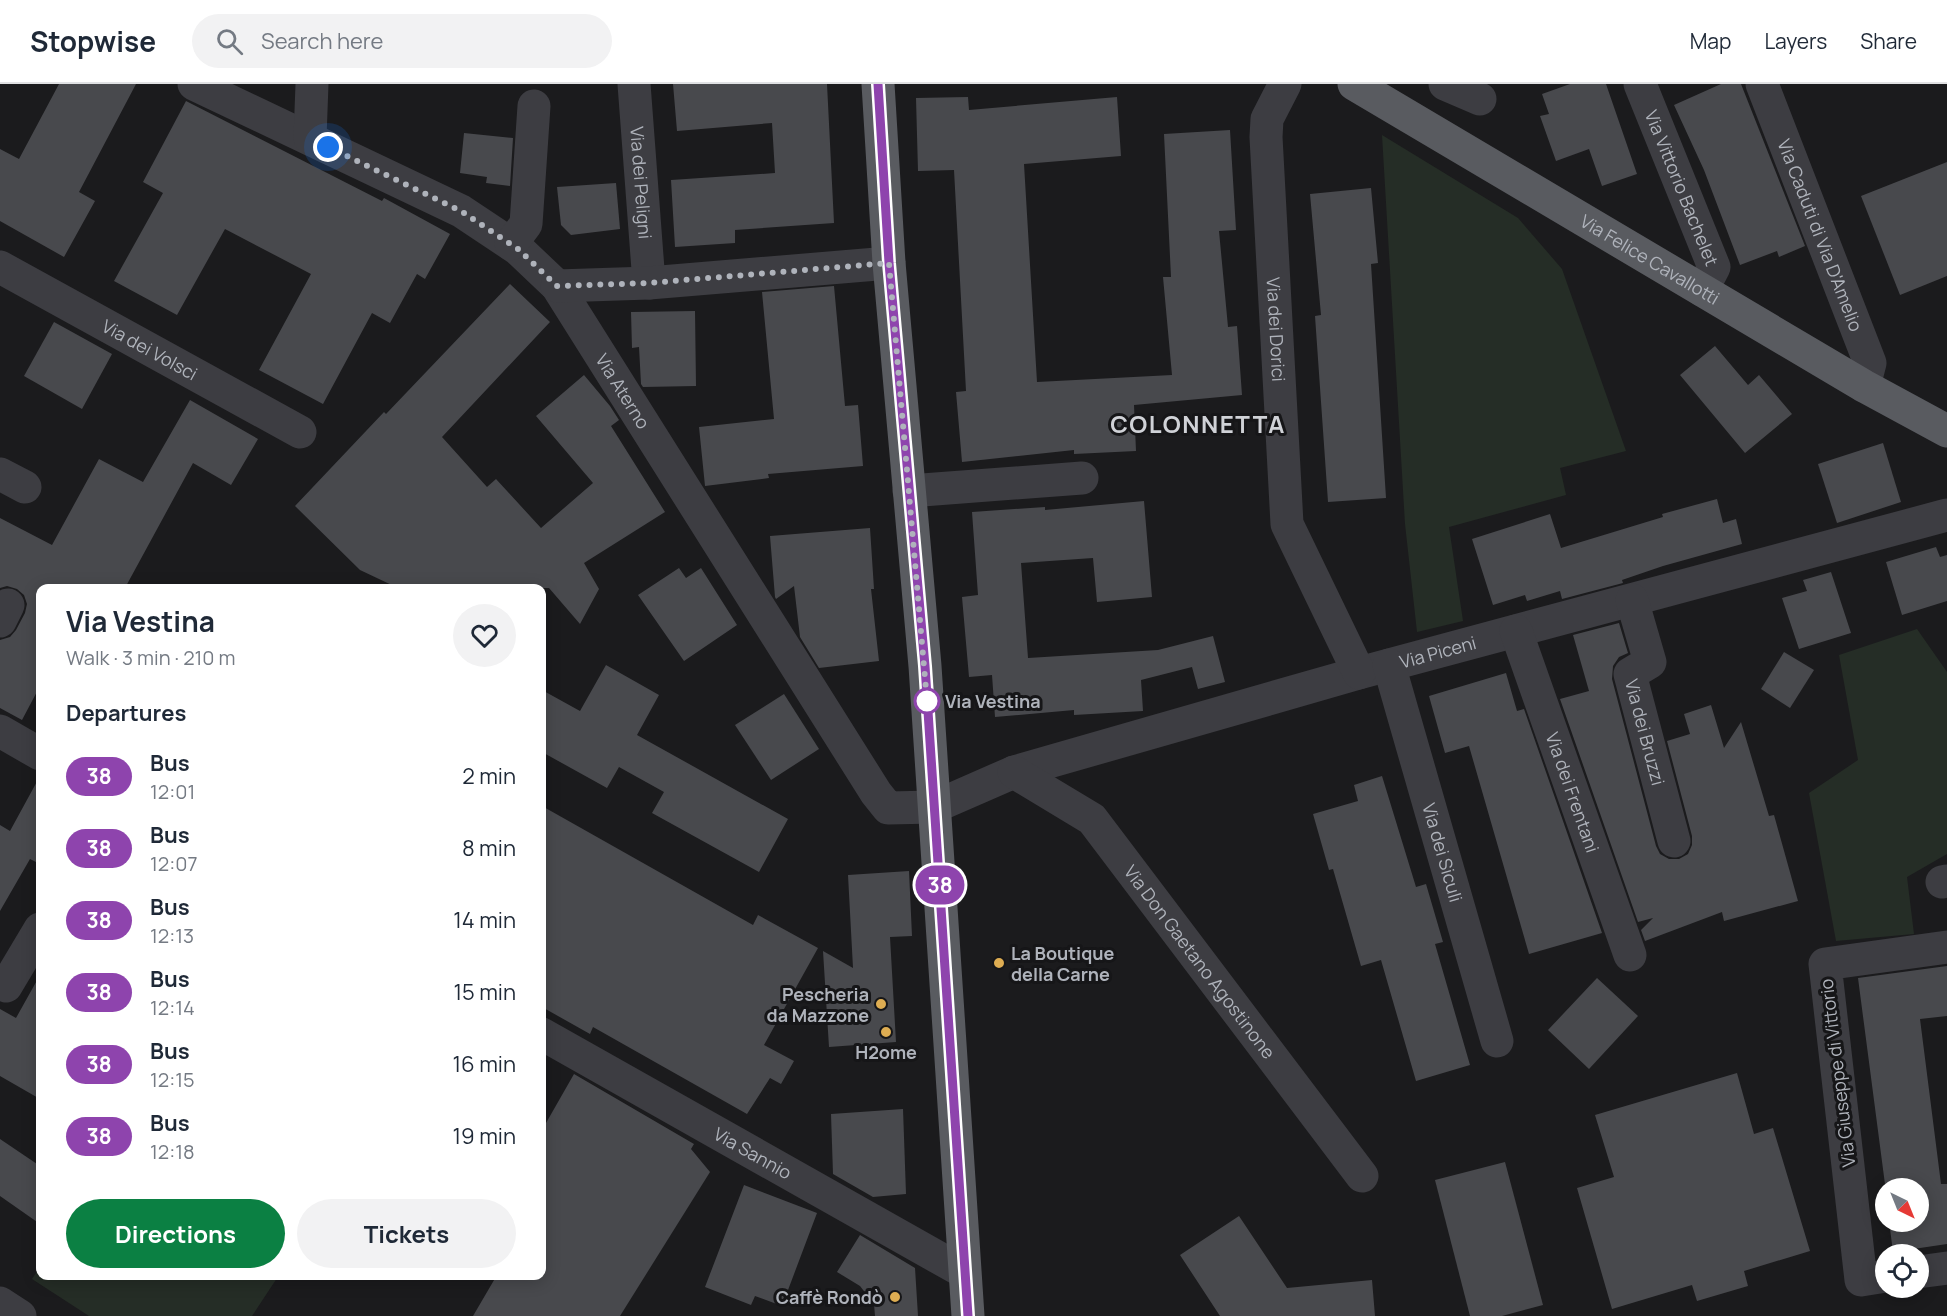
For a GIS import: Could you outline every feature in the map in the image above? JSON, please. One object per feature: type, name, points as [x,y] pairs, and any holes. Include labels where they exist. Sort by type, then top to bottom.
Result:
[{"type":"main road","points":[[878,84],[889,263],[925,666],[968,1316]]},
{"type":"main road","name":"Via Felice Cavallotti","points":[[1354,84],[1864,386],[1947,431]]},
{"type":"street","name":"Via Aterno","points":[[194,84],[461,211],[511,244],[557,286],[876,793],[888,808],[934,807]]},
{"type":"street","points":[[310,138],[312,84]]},
{"type":"street","name":"Via dei Peligni","points":[[634,84],[649,283]]},
{"type":"street","name":"Via dei Dorici","points":[[1285,84],[1267,119],[1266,137],[1287,524],[1374,669]]},
{"type":"street","points":[[1445,84],[1480,99]]},
{"type":"street","name":"Via Vittorio Bachelet","points":[[1640,84],[1714,267],[1702,290]]},
{"type":"street","name":"Via Caduti di Via D'Amelio","points":[[1762,84],[1870,363],[1864,386]]},
{"type":"street","points":[[511,244],[526,224],[534,106]]},
{"type":"street","points":[[557,286],[649,283],[889,263]]},
{"type":"street","name":"Via dei Volsci","points":[[0,267],[300,432]]},
{"type":"street","points":[[909,491],[1082,478]]},
{"type":"street","name":"Via Piceni","points":[[934,807],[1014,772],[1374,669],[1947,515]]},
{"type":"street","name":"Via dei Bruzzi","points":[[1632,600],[1650,662],[1630,674],[1674,841]]},
{"type":"street","name":"Via dei Frentani","points":[[1516,631],[1630,955]]},
{"type":"street","name":"Via dei Siculi","points":[[1374,669],[1497,1041]]},
{"type":"street","points":[[0,731],[36,752]]},
{"type":"street","name":"Via Don Gaetano Agostinone","points":[[1014,772],[1092,819],[1362,1176]]},
{"type":"street","points":[[0,982],[6,986],[36,936]]},
{"type":"street","name":"Via Giuseppe di Vittorio","points":[[1875,1278],[1861,1280],[1825,964],[1947,947]]},
{"type":"street","name":"Via Sannio","points":[[546,1036],[964,1272]]},
{"type":"street","points":[[1929,1270],[1947,1268]]},
{"type":"street","points":[[0,1303],[20,1316]]},
{"type":"shaded area","points":[[1382,135],[1518,218],[1562,269],[1626,451],[1560,468],[1566,495],[1449,527],[1463,621],[1417,632],[1405,524]]},
{"type":"shaded area","points":[[1917,629],[1947,672],[1947,854],[1907,877],[1914,934],[1836,941],[1809,793],[1858,760],[1839,655]]},
{"type":"shaded area","points":[[36,1273],[36,1280],[276,1280],[252,1316],[89,1316],[32,1279]]},
{"type":"building","points":[[59,84],[136,84],[79,192],[95,201],[64,257],[0,221],[0,149],[19,159]]},
{"type":"building","points":[[673,84],[827,84],[834,223],[735,230],[735,243],[675,247],[671,180],[775,173],[772,123],[677,131]]},
{"type":"building","points":[[1570,84],[1606,84],[1637,174],[1602,186],[1589,149],[1556,161],[1540,116],[1549,114],[1542,94]]},
{"type":"building","points":[[1721,84],[1741,84],[1805,246],[1779,257],[1777,251],[1740,265],[1704,170],[1674,105]]},
{"type":"building","points":[[968,97],[969,110],[1117,97],[1121,156],[1024,164],[1037,382],[1172,375],[1163,277],[1171,277],[1164,134],[1230,130],[1236,230],[1219,231],[1228,327],[1237,326],[1242,395],[1134,405],[1136,451],[1074,454],[1074,450],[962,462],[956,392],[966,391],[954,170],[918,171],[916,98]]},
{"type":"building","points":[[186,101],[382,201],[384,198],[450,234],[425,279],[417,274],[390,323],[372,313],[323,404],[259,370],[311,274],[225,229],[177,315],[114,281],[163,193],[143,182]]},
{"type":"building","points":[[464,133],[513,138],[510,186],[486,183],[487,177],[460,173]]},
{"type":"building","points":[[1947,162],[1947,276],[1900,295],[1861,196]]},
{"type":"building","points":[[616,183],[620,229],[571,235],[561,225],[557,187]]},
{"type":"building","points":[[1371,188],[1378,263],[1371,264],[1386,498],[1328,502],[1315,316],[1321,315],[1310,194]]},
{"type":"building","points":[[510,284],[550,322],[442,437],[487,487],[496,479],[541,528],[593,483],[536,416],[584,375],[619,420],[611,426],[665,512],[584,563],[599,589],[580,624],[549,588],[546,588],[546,584],[390,584],[360,570],[295,506],[384,412],[386,414]]},
{"type":"building","points":[[834,286],[845,406],[858,405],[863,466],[768,474],[769,478],[705,486],[699,427],[774,419],[762,292]]},
{"type":"building","points":[[695,311],[696,386],[643,387],[639,347],[632,348],[631,312]]},
{"type":"building","points":[[54,322],[112,354],[82,409],[24,376]]},
{"type":"building","points":[[1715,346],[1748,385],[1759,375],[1792,414],[1745,453],[1680,375]]},
{"type":"building","points":[[190,400],[258,439],[231,485],[193,463],[127,584],[36,584],[36,694],[22,720],[0,708],[0,640],[10,637],[16,630],[27,604],[24,595],[17,589],[7,586],[0,588],[0,518],[52,545],[99,459],[143,482]]},
{"type":"building","points":[[1883,443],[1901,502],[1837,523],[1818,464]]},
{"type":"building","points":[[1717,499],[1723,523],[1736,519],[1742,544],[1663,566],[1622,580],[1623,583],[1562,599],[1560,591],[1527,601],[1525,595],[1493,605],[1472,539],[1550,514],[1561,548],[1663,517],[1662,514]]},
{"type":"building","points":[[1144,501],[1152,597],[1097,602],[1093,558],[1021,563],[1028,658],[1158,650],[1213,636],[1225,682],[1198,689],[1192,667],[1141,680],[1143,711],[1074,715],[1074,710],[995,717],[992,675],[969,677],[962,597],[978,595],[972,512],[1045,507],[1045,510]]},
{"type":"building","points":[[870,528],[874,589],[871,589],[879,661],[819,668],[800,637],[794,586],[776,599],[775,597],[770,536]]},
{"type":"building","points":[[1936,547],[1940,557],[1947,555],[1947,601],[1902,615],[1886,562]]},
{"type":"building","points":[[679,568],[686,578],[701,568],[737,625],[684,661],[638,595]]},
{"type":"building","points":[[1831,572],[1851,633],[1799,649],[1782,598],[1807,591],[1803,580]]},
{"type":"building","points":[[1619,623],[1628,653],[1619,657],[1613,666],[1612,679],[1660,854],[1669,859],[1679,859],[1688,854],[1692,845],[1692,836],[1667,741],[1690,734],[1684,714],[1711,705],[1724,748],[1741,722],[1769,816],[1774,815],[1798,901],[1724,921],[1722,912],[1645,941],[1641,930],[1653,918],[1638,922],[1560,699],[1589,691],[1573,635]]},
{"type":"building","points":[[1784,652],[1814,670],[1790,708],[1761,689]]},
{"type":"building","points":[[606,665],[659,695],[637,735],[788,819],[759,872],[652,813],[664,792],[619,767],[607,788],[546,754],[546,692],[580,711]]},
{"type":"building","points":[[1506,673],[1517,711],[1524,709],[1602,933],[1529,954],[1469,746],[1445,753],[1429,696]]},
{"type":"building","points":[[784,694],[819,749],[771,780],[735,725]]},
{"type":"building","points":[[1382,776],[1416,887],[1426,884],[1443,942],[1435,944],[1470,1065],[1416,1081],[1381,960],[1361,966],[1333,869],[1329,870],[1313,814],[1358,801],[1354,785]]},
{"type":"building","points":[[36,783],[36,862],[30,859],[0,911],[0,825],[10,831]]},
{"type":"building","points":[[546,808],[753,925],[758,915],[818,948],[764,1045],[794,1061],[781,1084],[770,1078],[747,1114],[593,1027],[590,1034],[546,1009]]},
{"type":"building","points":[[909,871],[912,936],[890,937],[896,1042],[829,1047],[823,951],[853,968],[848,875]]},
{"type":"building","points":[[1947,966],[1947,1016],[1920,1019],[1941,1184],[1947,1184],[1947,1244],[1929,1247],[1929,1244],[1892,1244],[1890,1232],[1929,1232],[1929,1178],[1884,1178],[1858,978]]},
{"type":"building","points":[[1597,978],[1638,1016],[1589,1069],[1548,1030]]},
{"type":"building","points":[[36,982],[36,1097],[0,1076],[0,1009],[16,1018]]},
{"type":"building","points":[[1737,1073],[1754,1134],[1773,1128],[1810,1251],[1744,1271],[1748,1286],[1697,1301],[1692,1285],[1612,1309],[1577,1188],[1614,1177],[1595,1115]]},
{"type":"building","points":[[574,1074],[694,1144],[691,1149],[710,1172],[620,1316],[473,1316],[494,1280],[546,1280],[546,1123]]},
{"type":"building","points":[[903,1109],[906,1194],[873,1197],[833,1174],[831,1114]]},
{"type":"building","points":[[0,1139],[36,1163],[36,1221],[0,1196]]},
{"type":"building","points":[[1505,1162],[1543,1305],[1502,1316],[1470,1316],[1435,1180]]},
{"type":"building","points":[[744,1185],[817,1213],[782,1306],[755,1296],[751,1305],[705,1287]]},
{"type":"building","points":[[1239,1216],[1287,1288],[1372,1280],[1375,1316],[1220,1316],[1180,1255]]},
{"type":"building","points":[[860,1235],[915,1268],[918,1316],[875,1316],[874,1304],[860,1286],[837,1272]]},
{"type":"bus line","name":"38","points":[[878,84],[889,263],[925,666],[968,1316]]},
{"type":"place","name":"Via Vestina","points":[[927,701]]},
{"type":"place","name":"La Boutique della Carne","points":[[999,963]]},
{"type":"place","name":"Pescheria da Mazzone","points":[[881,1004]]},
{"type":"place","name":"H2ome","points":[[886,1032]]},
{"type":"place","name":"Caffè Rondò","points":[[895,1297]]},
{"type":"district","name":"COLONNETTA","points":[[1198,423]]},
{"type":"route","points":[[328,147],[461,211],[518,249],[557,286],[649,283],[889,263],[927,701]]}]
